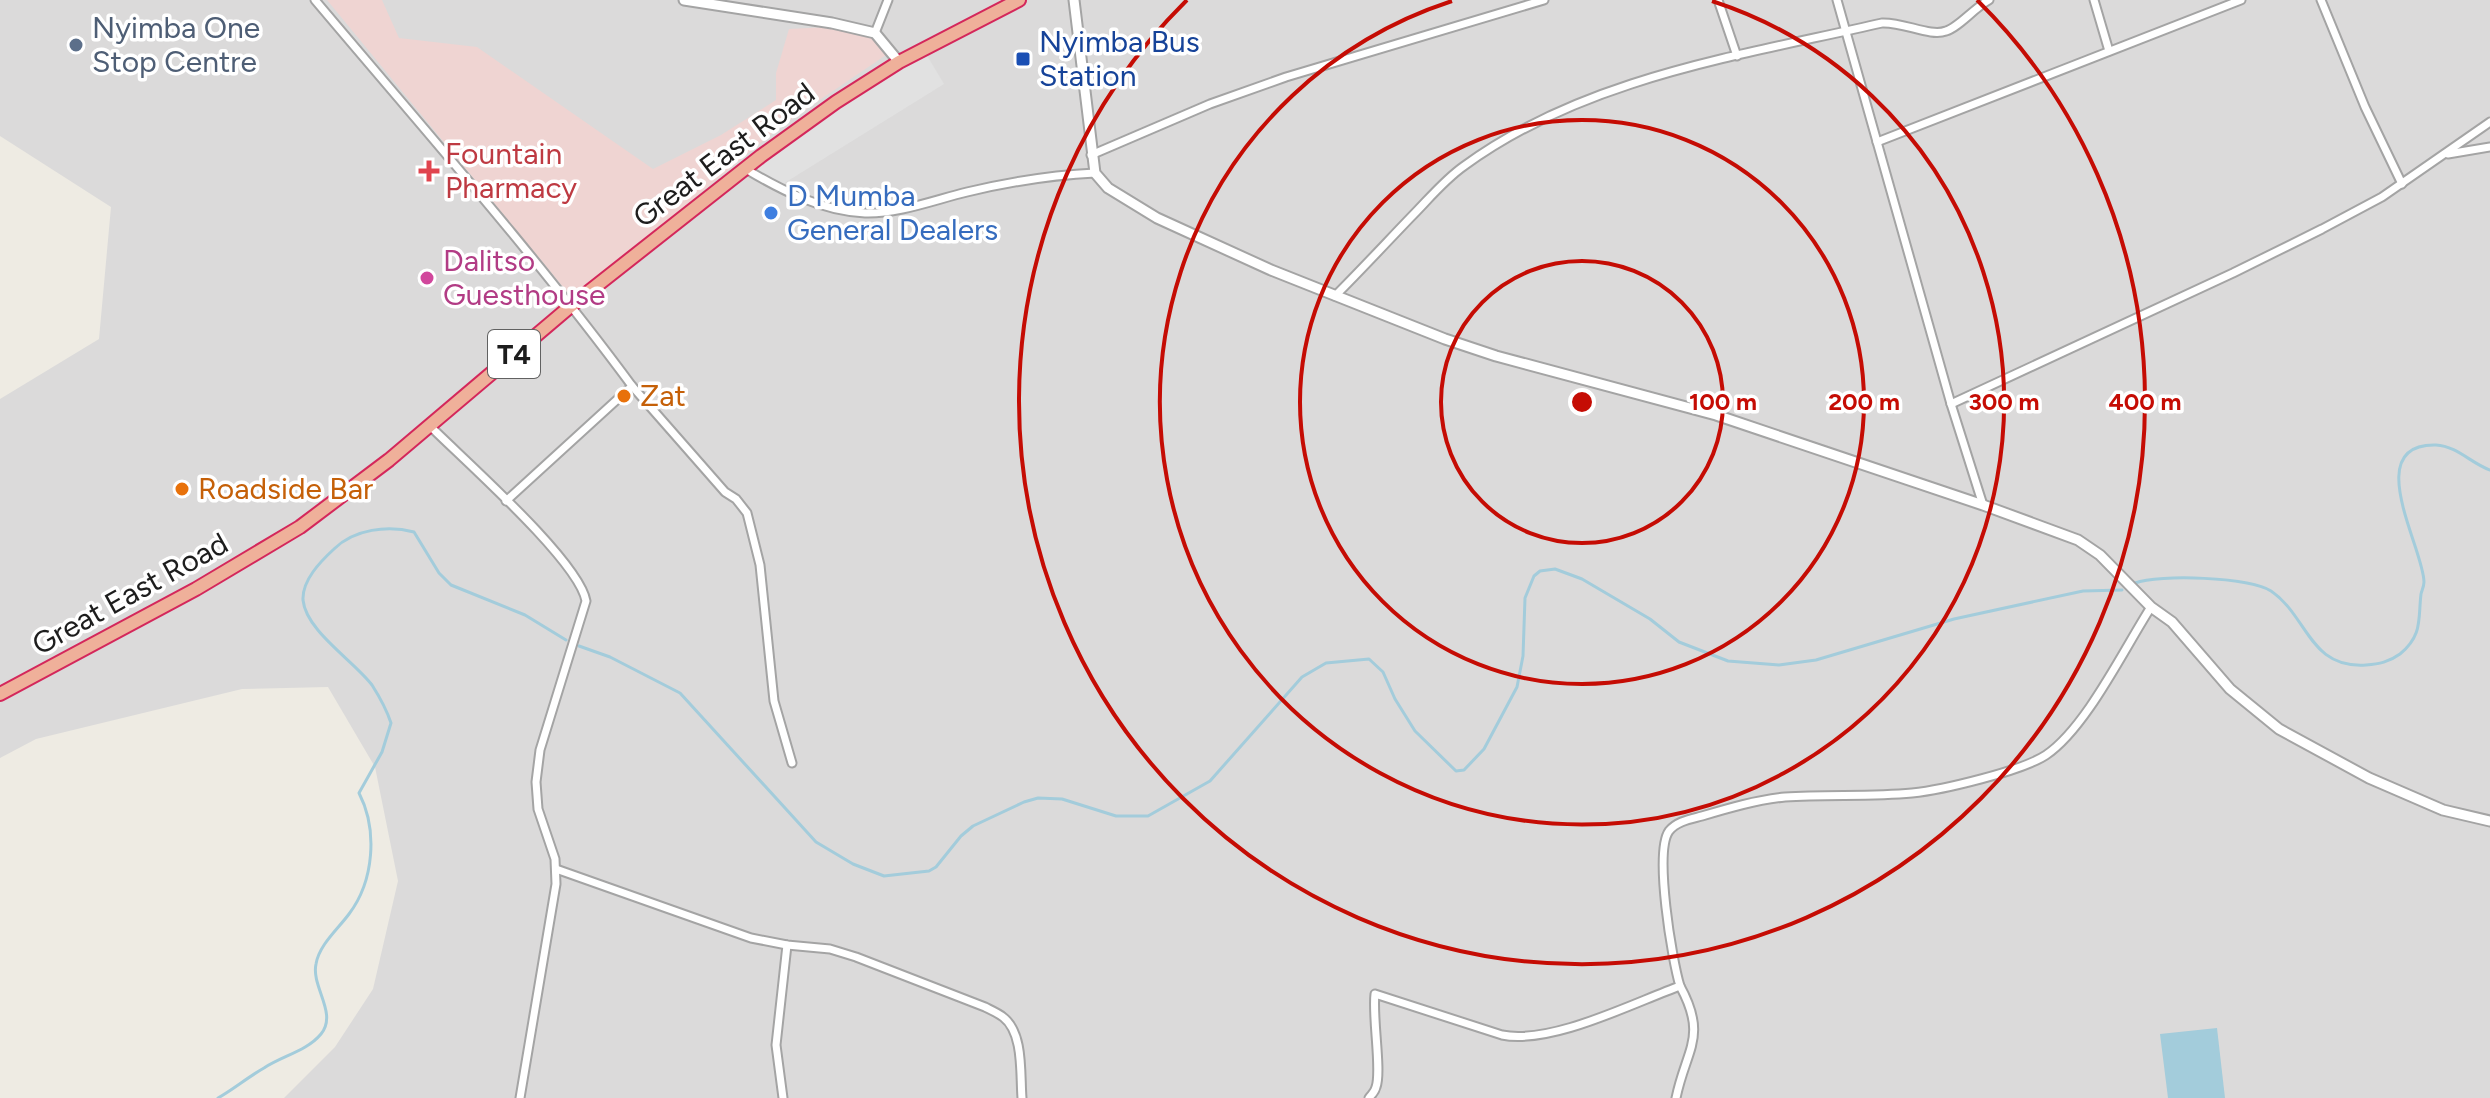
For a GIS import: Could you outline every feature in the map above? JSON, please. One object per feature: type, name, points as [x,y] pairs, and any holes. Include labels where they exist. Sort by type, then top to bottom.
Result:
[{"type":"highway","name":"Great East Road","points":[[0,694],[266,549],[332,504],[430,426],[572,305],[744,168],[836,102],[899,62],[1019,0]]},
{"type":"street","points":[[315,0],[572,305],[632,386],[747,513],[760,565],[774,701],[792,763]]},
{"type":"street","points":[[684,0],[832,23],[875,33],[899,62]]},
{"type":"street","points":[[875,33],[888,0]]},
{"type":"street","points":[[1074,0],[1095,173],[1108,188],[1157,218],[1335,296],[1445,339],[1496,356],[1716,415],[2078,540],[2100,555],[2151,607],[2172,622],[2230,689],[2279,729],[2369,778],[2443,810],[2490,821]]},
{"type":"street","points":[[1091,155],[1210,104],[1274,82],[1544,0]]},
{"type":"street","points":[[1718,0],[1737,56]]},
{"type":"street","points":[[1837,0],[1951,404],[1983,505]]},
{"type":"street","points":[[1335,296],[1453,175],[1505,137],[1539,121],[1682,67],[1896,22],[1932,32],[1946,31],[1989,0]]},
{"type":"street","points":[[2094,0],[2109,51]]},
{"type":"street","points":[[1877,142],[2241,0]]},
{"type":"street","points":[[2321,0],[2365,107],[2402,184]]},
{"type":"street","points":[[1951,404],[2233,273],[2334,222],[2402,184],[2490,122]]},
{"type":"street","points":[[2446,154],[2490,147]]},
{"type":"street","points":[[744,168],[817,204],[867,213],[887,212],[1000,184],[1095,173]]},
{"type":"street","points":[[506,501],[632,386]]},
{"type":"street","points":[[430,426],[556,551],[578,582],[586,601],[540,750],[536,782],[538,809],[549,835],[556,869],[520,1098]]},
{"type":"street","points":[[1676,1098],[1694,1044],[1695,1029],[1692,1013],[1680,986],[1668,923],[1664,859],[1666,838],[1674,825],[1742,804],[1783,798],[1915,793],[2034,761],[2066,737],[2098,694],[2151,607]]},
{"type":"street","points":[[556,869],[751,938],[830,949],[856,957],[1002,1016],[1015,1038],[1022,1098]]},
{"type":"street","points":[[783,1098],[776,1045],[787,945]]},
{"type":"street","points":[[1369,1098],[1376,1088],[1377,1079],[1373,1025],[1375,994],[1518,1038],[1553,1032],[1594,1019],[1680,986]]},
{"type":"shaded area","points":[[0,0],[2490,0],[2490,1098],[284,1098],[335,1047],[373,989],[398,881],[375,767],[328,687],[242,689],[36,739],[0,758],[0,399],[99,339],[111,207],[0,136]]},
{"type":"shaded area","points":[[327,0],[382,0],[399,38],[477,47],[653,169],[721,135],[776,100],[776,73],[789,29],[829,27],[872,34],[886,55],[780,127],[573,299]]},
{"type":"shaded area","points":[[923,49],[944,84],[778,187],[744,168]]},
{"type":"water","points":[[2217,1028],[2225,1098],[2168,1098],[2160,1034]]},
{"type":"waterway","points":[[2135,583],[2163,578],[2204,578],[2260,586],[2283,602],[2311,639],[2332,659],[2347,664],[2384,662],[2400,654],[2413,640],[2424,584],[2402,500],[2399,479],[2402,461],[2414,449],[2436,445],[2451,448],[2490,470]]},
{"type":"waterway","points":[[218,1098],[271,1064],[309,1045],[321,1034],[327,1017],[315,973],[318,957],[357,901],[368,871],[371,839],[359,793],[382,752],[391,723],[372,685],[321,634],[306,612],[304,593],[313,572],[342,542],[361,533],[383,529],[414,532],[439,573],[451,585],[525,615],[566,640]]},
{"type":"waterway","points":[[579,646],[610,657],[680,693],[816,842],[853,864],[884,876],[929,871],[973,826],[1038,798],[1062,799],[1116,816],[1148,816],[1210,781],[1302,677],[1326,663],[1369,659],[1383,672],[1415,731],[1456,771],[1464,770],[1484,749],[1517,687],[1523,656],[1525,598],[1534,576],[1540,571],[1555,569],[1582,579],[1650,619],[1679,642],[1728,661],[1779,665],[1816,660],[1954,619],[2083,591],[2122,590]]},
{"type":"place","name":"Nyimba One Stop Centre","points":[[76,45]]},
{"type":"place","name":"Nyimba Bus Station","points":[[1023,59]]},
{"type":"place","name":"Fountain Pharmacy","points":[[429,171]]},
{"type":"place","name":"D Mumba General Dealers","points":[[771,213]]},
{"type":"place","name":"Dalitso Guesthouse","points":[[427,278]]},
{"type":"place","name":"Zat","points":[[624,396]]},
{"type":"place","name":"Roadside Bar","points":[[182,489]]}]
